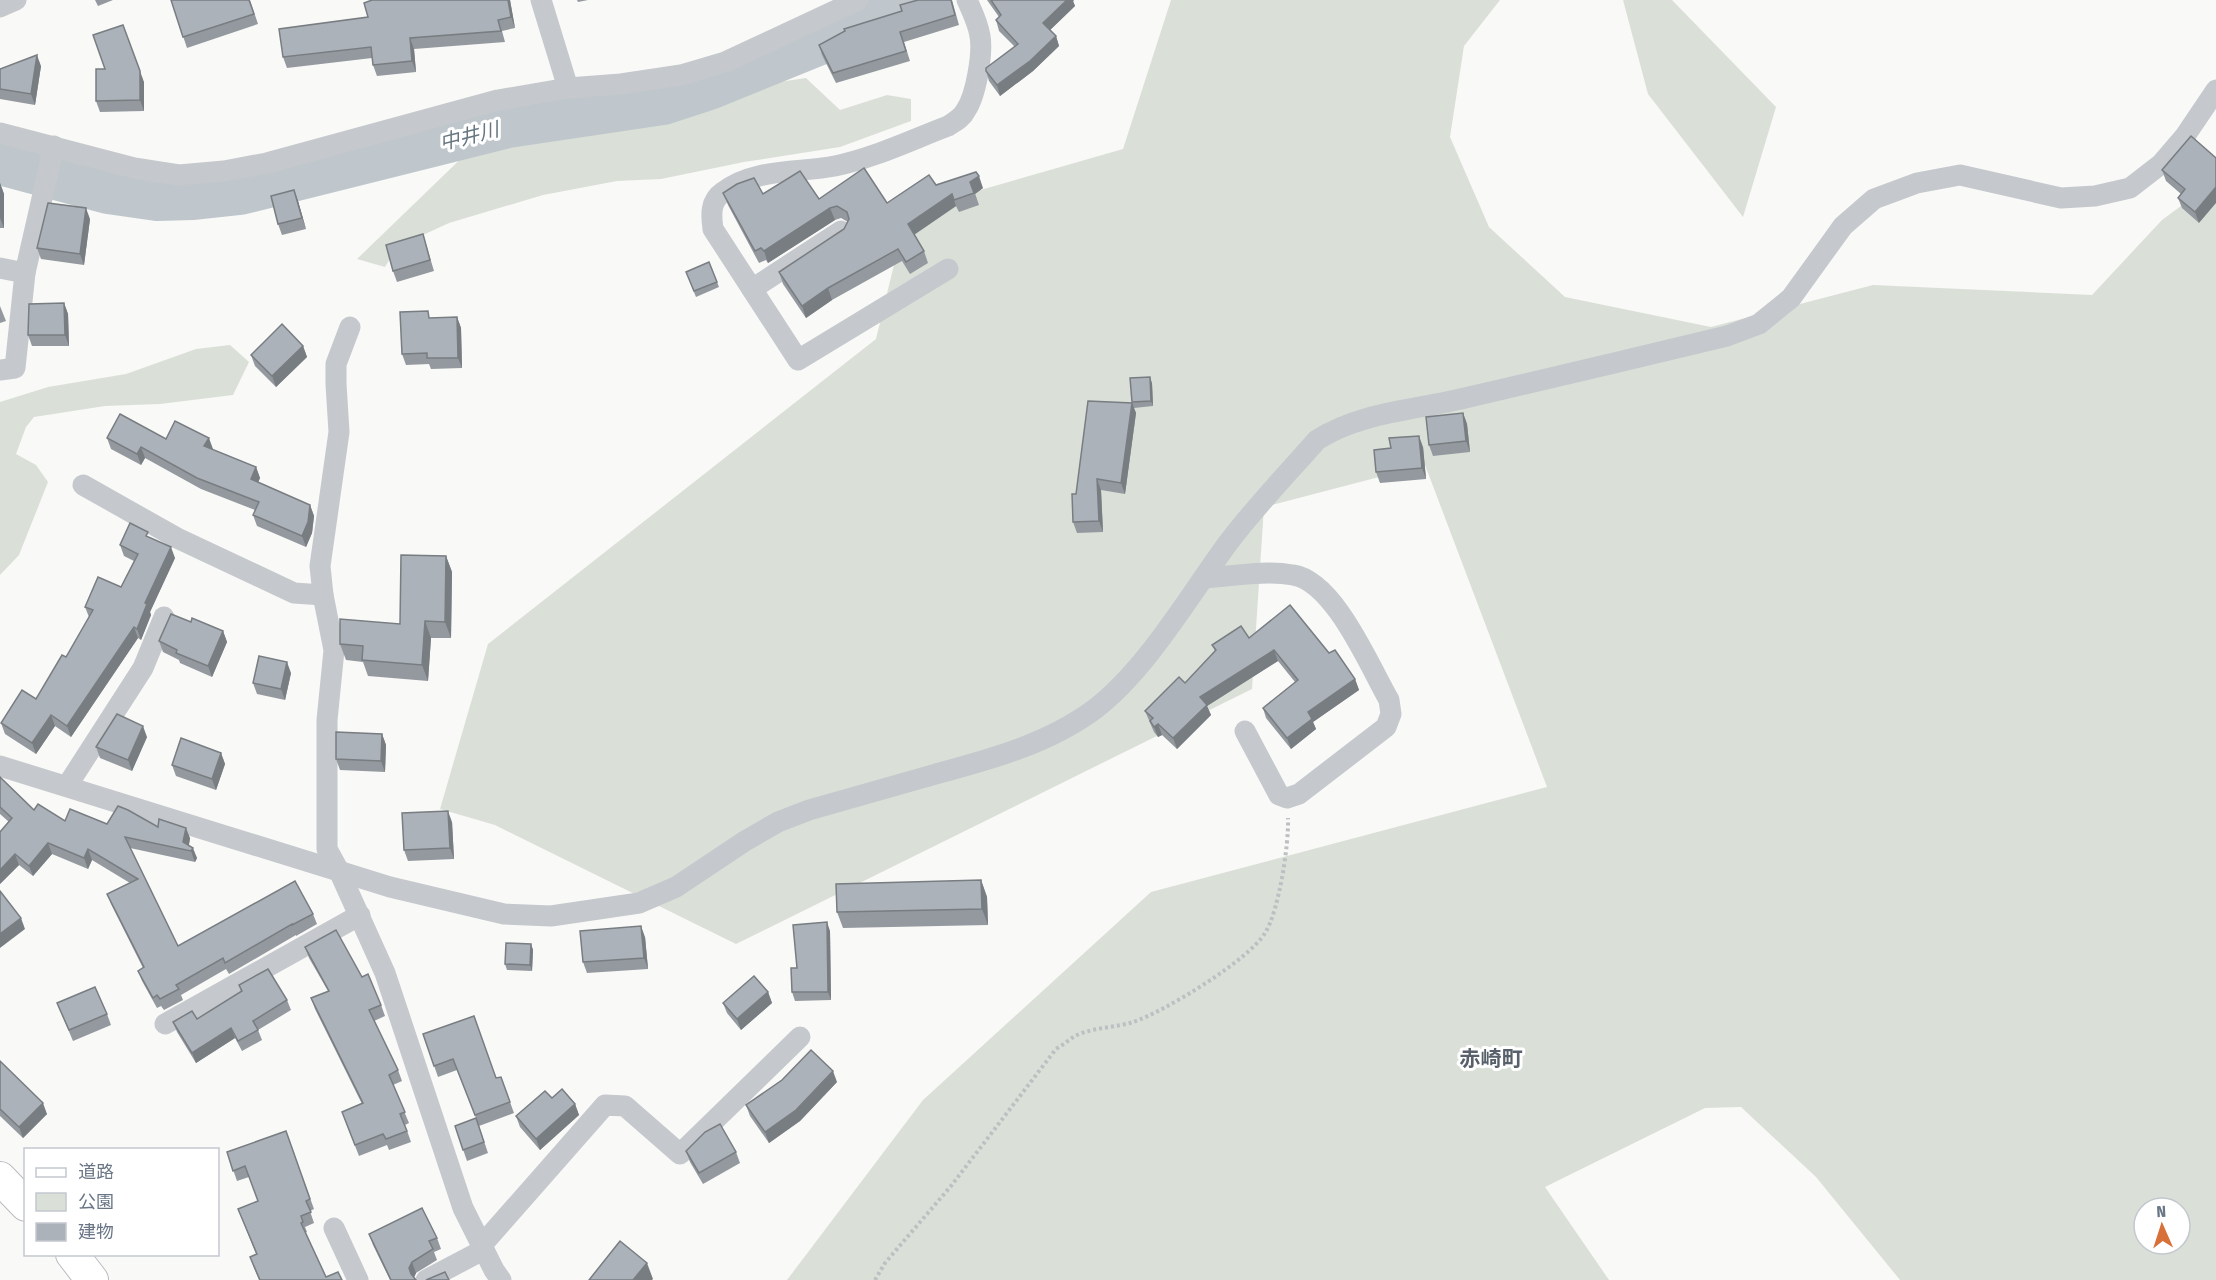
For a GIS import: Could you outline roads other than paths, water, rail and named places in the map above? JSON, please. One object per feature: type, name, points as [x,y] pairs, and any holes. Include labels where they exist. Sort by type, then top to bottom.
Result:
[{"type":"main road","points":[[0,1178],[24,1203]]},
{"type":"main road","points":[[74,1256],[92,1280]]},
{"type":"street","points":[[0,7],[16,0]]},
{"type":"street","points":[[541,0],[568,87]]},
{"type":"street","points":[[0,133],[52,152],[134,168],[179,175],[224,171],[267,163],[477,105],[568,87],[621,84],[681,75],[725,62],[858,0]]},
{"type":"street","points":[[948,269],[798,360],[713,229],[712,206],[721,193],[749,178],[835,166],[873,155],[948,126],[960,119],[968,109],[973,94],[981,52],[980,35],[967,0]]},
{"type":"street","points":[[0,766],[390,887],[504,914],[552,916],[639,903],[676,887],[778,822],[809,810],[1012,753],[1046,738],[1094,710],[1122,684],[1205,578],[1228,542],[1317,440],[1335,428],[1358,420],[1463,399],[1715,339],[1759,324],[1791,298],[1843,226],[1874,199],[1917,183],[1960,175],[2061,198],[2095,196],[2130,188],[2161,164],[2185,136],[2216,90]]},
{"type":"street","points":[[0,370],[15,368],[25,273],[52,152]]},
{"type":"street","points":[[752,289],[841,231]]},
{"type":"street","points":[[0,267],[25,273]]},
{"type":"street","points":[[350,327],[336,364],[339,432],[320,566],[323,595],[334,650],[327,720],[327,849],[360,915],[385,973],[463,1208],[482,1248],[501,1280]]},
{"type":"street","points":[[83,486],[177,538],[294,593],[323,595]]},
{"type":"street","points":[[1205,578],[1274,573],[1296,575],[1313,583],[1335,604],[1389,700],[1391,714],[1386,727],[1299,794],[1287,798],[1279,795],[1245,730]]},
{"type":"street","points":[[67,786],[143,668],[164,617]]},
{"type":"street","points":[[165,1024],[360,915]]},
{"type":"street","points":[[426,1280],[482,1248],[605,1105],[625,1106],[680,1154],[800,1037]]},
{"type":"street","points":[[334,1228],[358,1280]]},
{"type":"waterway","name":"中井川","points":[[0,163],[108,192],[157,199],[240,193],[508,126],[663,103],[709,88],[926,0]]},
{"type":"district","name":"赤崎町","points":[[1491,1059]]}]
